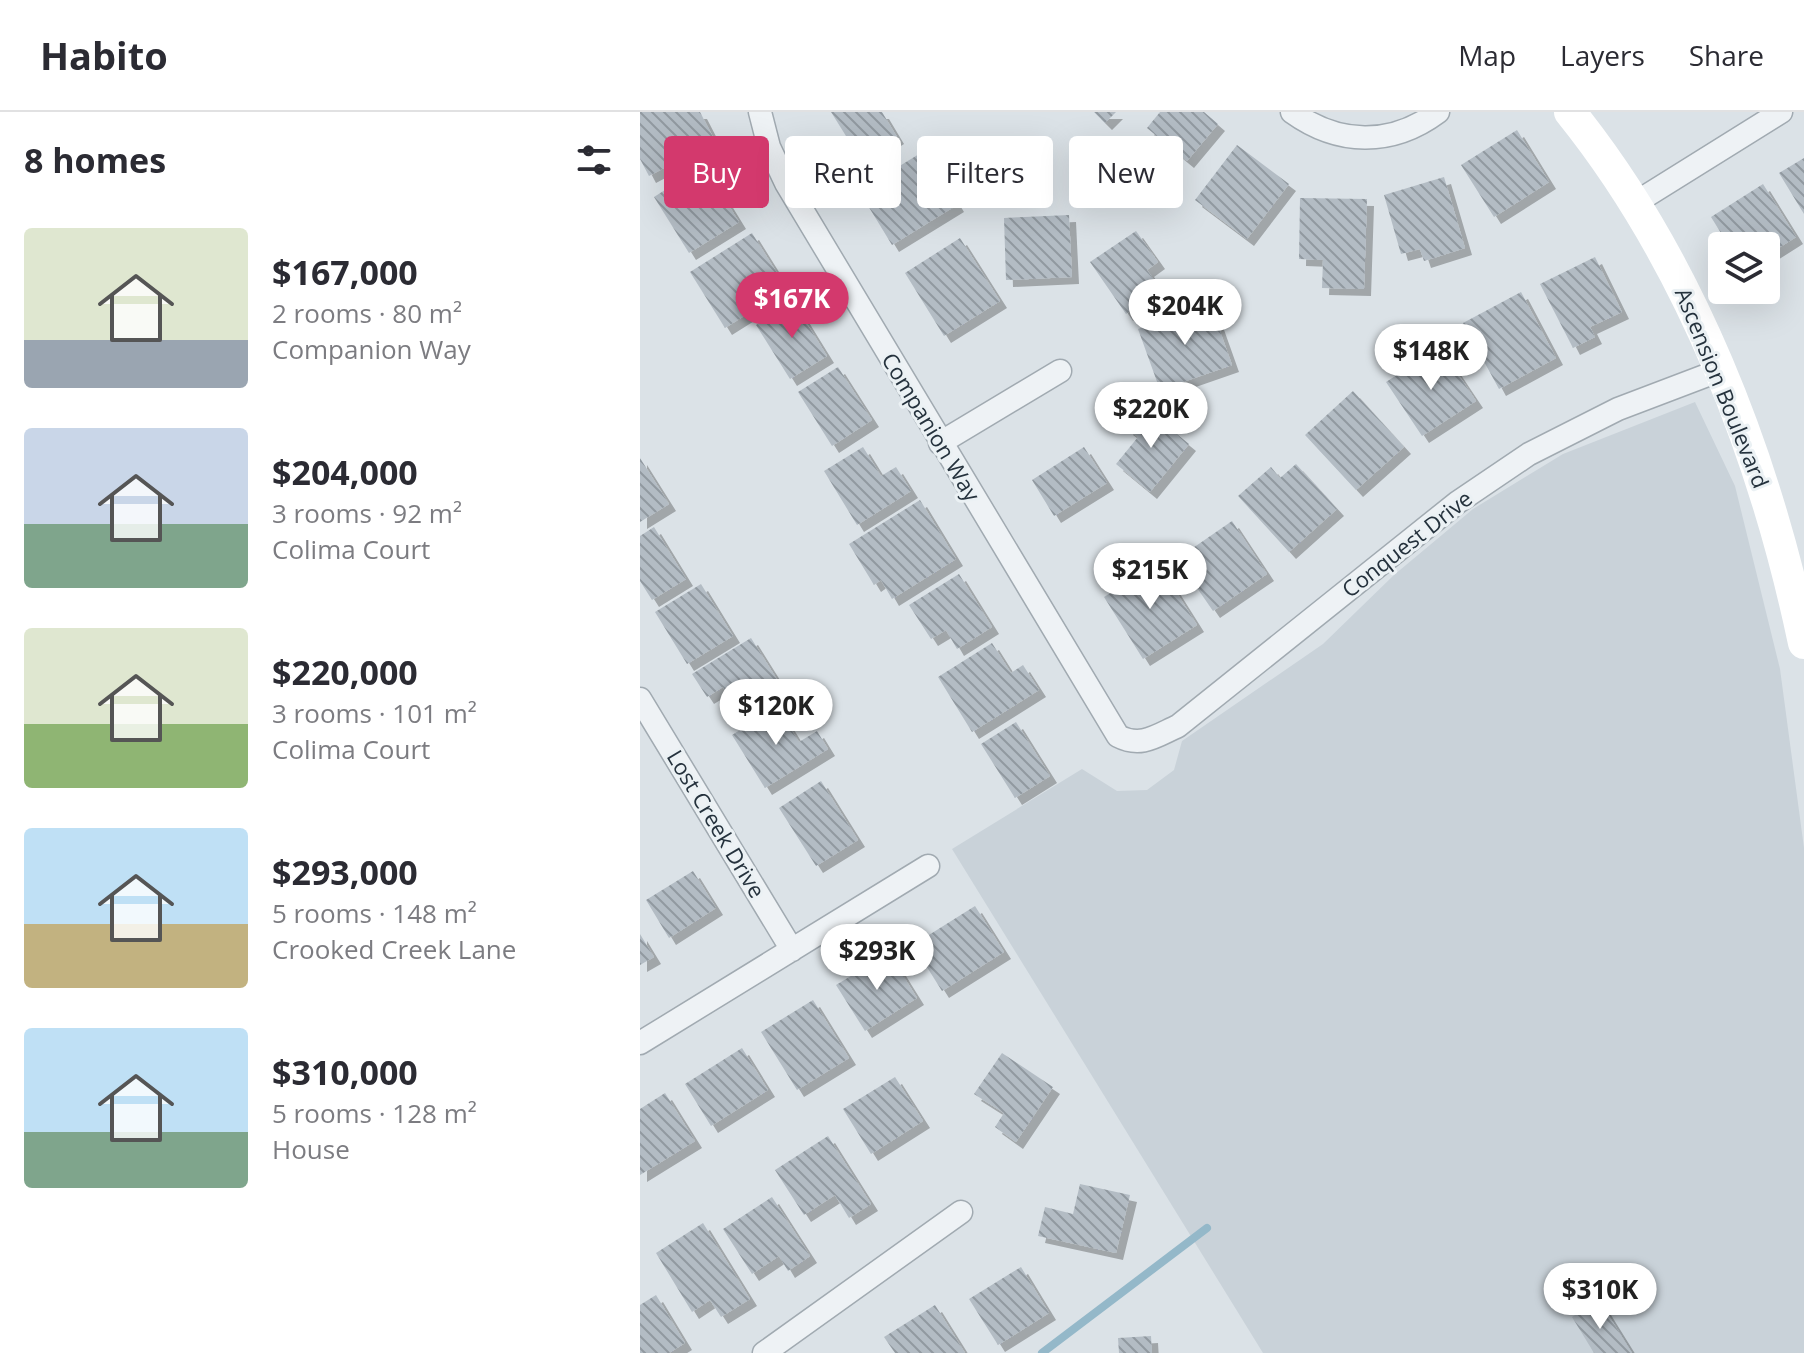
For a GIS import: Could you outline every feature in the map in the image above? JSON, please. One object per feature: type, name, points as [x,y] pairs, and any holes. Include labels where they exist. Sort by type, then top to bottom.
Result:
[{"type":"street","name":"Companion Way","points":[[760,112],[769,147],[786,183],[1118,736]]},
{"type":"street","points":[[1292,112],[1321,132],[1354,138],[1387,136],[1438,112]]},
{"type":"street","name":"Ascension Boulevard","points":[[1570,112],[1605,155],[1688,297],[1752,457],[1788,566],[1804,643]]},
{"type":"street","points":[[1635,203],[1781,112]]},
{"type":"street","points":[[940,443],[1060,371]]},
{"type":"street","name":"Conquest Drive","points":[[1118,736],[1132,743],[1143,742],[1178,726],[1458,502],[1529,454],[1618,409],[1718,371]]},
{"type":"street","name":"Lost Creek Drive","points":[[640,699],[792,950]]},
{"type":"street","points":[[640,1043],[928,866]]},
{"type":"street","points":[[764,1353],[961,1212]]},
{"type":"shaded area","points":[[1695,402],[1735,486],[1780,669],[1804,848],[1804,1353],[1263,1353],[952,849],[1082,769],[1117,791],[1147,790],[1174,770],[1182,741],[1323,644],[1394,575],[1473,509],[1563,454]]},
{"type":"building","points":[[640,112],[700,112],[712,136],[664,136],[664,168],[649,176],[640,159]]},
{"type":"building","points":[[831,112],[882,112],[896,136],[846,136]]},
{"type":"building","points":[[1094,112],[1116,112],[1105,123]]},
{"type":"building","points":[[1160,112],[1204,112],[1218,124],[1187,161],[1183,158],[1183,136],[1157,136],[1147,128]]},
{"type":"building","points":[[1517,130],[1549,182],[1494,217],[1461,165]]},
{"type":"building","points":[[1237,145],[1289,184],[1247,239],[1195,200]]},
{"type":"building","points":[[917,155],[917,208],[952,208],[892,245],[869,208],[901,208],[901,165]]},
{"type":"building","points":[[1804,158],[1804,214],[1779,173]]},
{"type":"building","points":[[1444,177],[1465,248],[1424,261],[1420,249],[1401,254],[1384,195]]},
{"type":"building","points":[[1763,184],[1796,237],[1780,247],[1780,232],[1720,232],[1711,217]]},
{"type":"building","points":[[664,191],[664,208],[730,208],[739,222],[689,253],[654,197]]},
{"type":"building","points":[[1300,198],[1367,199],[1364,289],[1322,288],[1323,260],[1299,259]]},
{"type":"building","points":[[1069,215],[1072,277],[1006,280],[1004,218]]},
{"type":"building","points":[[1136,231],[1158,262],[1147,270],[1161,290],[1126,314],[1090,262]]},
{"type":"building","points":[[752,233],[787,289],[725,328],[690,272]]},
{"type":"building","points":[[960,238],[1000,301],[944,336],[905,273]]},
{"type":"building","points":[[1595,257],[1622,312],[1590,327],[1595,337],[1573,348],[1540,284]]},
{"type":"building","points":[[1521,292],[1556,358],[1499,389],[1463,323]]},
{"type":"building","points":[[793,301],[827,356],[790,379],[756,325]]},
{"type":"building","points":[[1210,303],[1232,365],[1160,390],[1138,329]]},
{"type":"building","points":[[1440,347],[1476,401],[1422,436],[1386,382]]},
{"type":"building","points":[[838,367],[872,420],[832,446],[798,392]]},
{"type":"building","points":[[1353,391],[1404,447],[1356,490],[1305,435]]},
{"type":"building","points":[[1144,407],[1189,444],[1150,492],[1116,464],[1138,437],[1126,428]]},
{"type":"building","points":[[863,447],[881,476],[896,467],[911,491],[857,525],[824,471]]},
{"type":"building","points":[[1084,447],[1107,483],[1054,516],[1032,480]]},
{"type":"building","points":[[640,458],[669,504],[640,522]]},
{"type":"building","points":[[1296,464],[1337,509],[1289,552],[1238,496],[1271,467],[1280,478]]},
{"type":"building","points":[[920,500],[956,559],[892,599],[881,580],[874,585],[849,544]]},
{"type":"building","points":[[1232,521],[1267,574],[1213,611],[1177,559]]},
{"type":"building","points":[[654,527],[686,579],[652,600],[640,581],[640,536]]},
{"type":"building","points":[[1158,563],[1197,625],[1143,659],[1104,597]]},
{"type":"building","points":[[959,574],[992,627],[957,649],[946,630],[931,639],[909,605]]},
{"type":"building","points":[[701,584],[733,636],[687,664],[655,612]]},
{"type":"building","points":[[751,638],[783,689],[741,716],[723,687],[707,697],[692,674]]},
{"type":"building","points":[[992,643],[1011,673],[1023,665],[1039,690],[972,732],[938,677]]},
{"type":"building","points":[[777,707],[799,742],[817,731],[828,749],[765,788],[732,735]]},
{"type":"building","points":[[1016,722],[1050,776],[1015,798],[981,744]]},
{"type":"building","points":[[821,781],[858,840],[816,866],[779,808]]},
{"type":"building","points":[[693,871],[716,908],[669,938],[646,900]]},
{"type":"building","points":[[975,906],[1004,952],[942,991],[913,945]]},
{"type":"building","points":[[640,934],[654,957],[640,965]]},
{"type":"building","points":[[889,953],[917,998],[865,1031],[836,985]]},
{"type":"building","points":[[813,1000],[849,1058],[797,1090],[761,1032]]},
{"type":"building","points":[[742,1048],[768,1090],[711,1126],[685,1084]]},
{"type":"building","points":[[1002,1053],[1053,1087],[1016,1142],[995,1127],[1004,1113],[974,1094]]},
{"type":"building","points":[[895,1077],[923,1121],[871,1154],[843,1109]]},
{"type":"building","points":[[665,1093],[695,1141],[640,1175],[640,1109]]},
{"type":"building","points":[[828,1136],[871,1204],[849,1218],[835,1195],[804,1215],[775,1170]]},
{"type":"building","points":[[1080,1184],[1130,1195],[1116,1253],[1038,1236],[1045,1207],[1073,1214]]},
{"type":"building","points":[[772,1197],[810,1256],[788,1271],[779,1256],[752,1274],[723,1229]]},
{"type":"building","points":[[703,1223],[750,1299],[721,1317],[710,1300],[692,1312],[656,1253]]},
{"type":"building","points":[[1021,1267],[1049,1313],[998,1345],[969,1299]]},
{"type":"building","points":[[656,1295],[685,1343],[669,1353],[640,1353],[640,1305]]},
{"type":"building","points":[[1599,1300],[1632,1353],[1594,1353],[1572,1317]]},
{"type":"building","points":[[935,1305],[965,1353],[895,1353],[884,1337]]},
{"type":"building","points":[[1151,1336],[1152,1353],[1119,1353],[1118,1338]]},
{"type":"waterway","points":[[1042,1353],[1207,1228]]}]
